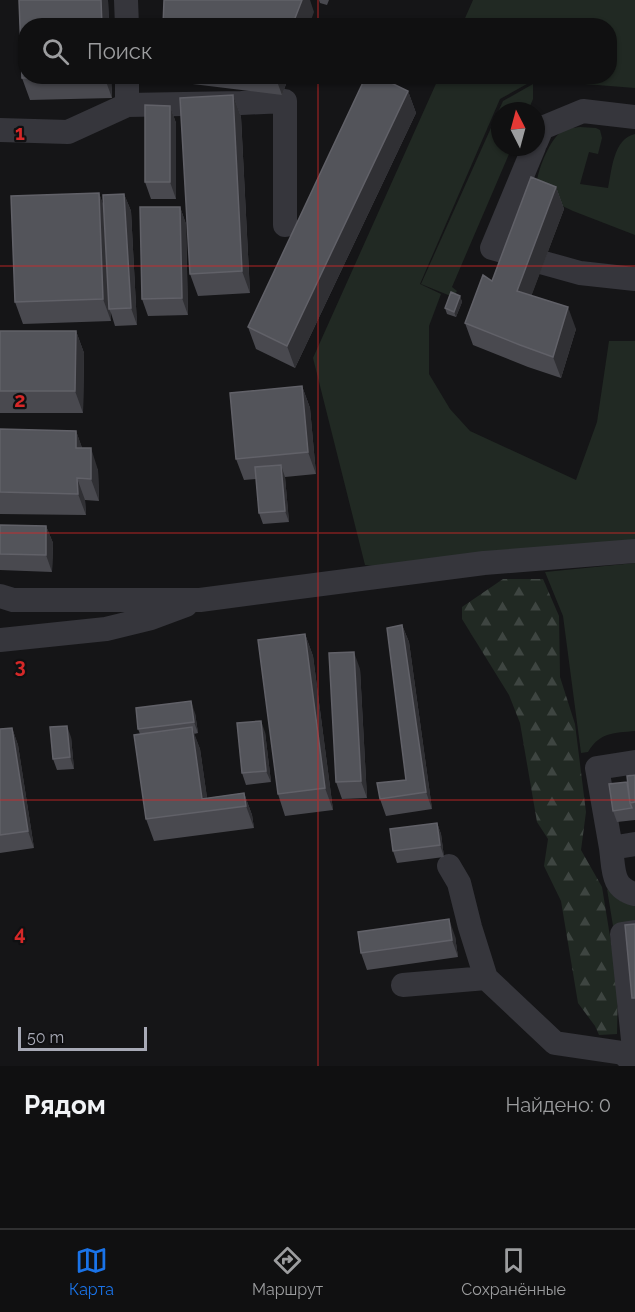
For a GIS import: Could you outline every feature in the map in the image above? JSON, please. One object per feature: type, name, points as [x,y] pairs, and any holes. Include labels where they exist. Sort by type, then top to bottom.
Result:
[{"type":"lane","points":[[126,0],[127,18]]},
{"type":"lane","points":[[127,84],[127,105]]},
{"type":"lane","points":[[0,130],[68,132],[127,105],[285,101],[285,225]]},
{"type":"lane","points":[[545,127],[583,111],[635,117]]},
{"type":"lane","points":[[517,255],[492,248],[530,156]]},
{"type":"lane","points":[[544,263],[580,273],[635,279]]},
{"type":"lane","points":[[0,596],[13,600],[200,600],[484,563],[635,551]]},
{"type":"lane","points":[[0,640],[106,629],[151,618],[200,600]]},
{"type":"lane","points":[[635,762],[597,768],[616,882],[624,890],[635,894]]},
{"type":"lane","points":[[611,848],[635,844]]},
{"type":"lane","points":[[449,866],[459,883],[486,978],[555,1044],[623,1053],[635,1065]]},
{"type":"lane","points":[[635,932],[622,934],[635,1059]]},
{"type":"lane","points":[[403,985],[486,978]]},
{"type":"green space","points":[[473,0],[635,0],[635,88],[584,84],[617,84],[617,18],[465,18]]},
{"type":"green space","points":[[436,84],[527,84],[500,99],[499,102],[491,102],[491,120],[420,284],[441,294],[429,326],[429,374],[450,409],[470,431],[576,480],[597,422],[609,341],[635,341],[635,547],[388,568],[365,565],[313,358]]},
{"type":"green space","points":[[533,84],[532,102],[503,101]]},
{"type":"green space","points":[[580,127],[600,130],[602,138],[598,154],[589,152],[580,184],[608,188],[612,164],[618,149],[622,142],[635,134],[635,235],[539,195],[538,175],[549,147],[561,132]]},
{"type":"green space","points":[[491,128],[491,156],[508,156],[452,287],[457,291],[453,297],[421,284]]},
{"type":"green space","points":[[635,563],[635,731],[603,737],[588,752],[581,753],[563,616],[545,572]]},
{"type":"green space","points":[[503,579],[543,579],[559,616],[560,677],[575,724],[586,812],[581,850],[602,887],[618,986],[617,1034],[599,1035],[578,1003],[561,901],[544,866],[548,839],[537,822],[520,723],[509,695],[462,619],[462,607]]},
{"type":"green space","points":[[607,889],[622,902],[635,900],[635,923],[613,926]]},
{"type":"building","points":[[19,0],[101,0],[102,18],[20,18]]},
{"type":"building","points":[[164,0],[302,0],[295,18],[163,18]]},
{"type":"building","points":[[362,84],[394,84],[408,91],[287,346],[248,327]]},
{"type":"building","points":[[233,95],[242,271],[190,274],[180,98]]},
{"type":"building","points":[[145,105],[170,106],[170,182],[145,182]]},
{"type":"building","points":[[531,177],[556,187],[517,291],[568,307],[553,357],[465,323],[483,275],[492,281]]},
{"type":"building","points":[[99,193],[103,299],[15,302],[11,196]]},
{"type":"building","points":[[124,194],[131,308],[109,309],[103,195]]},
{"type":"building","points":[[140,207],[180,207],[182,298],[142,299]]},
{"type":"building","points":[[451,292],[460,296],[454,312],[445,308]]},
{"type":"building","points":[[0,331],[76,331],[75,391],[0,391]]},
{"type":"building","points":[[302,386],[308,452],[236,459],[230,393]]},
{"type":"building","points":[[0,429],[76,431],[76,448],[91,448],[91,479],[77,478],[78,494],[0,492]]},
{"type":"building","points":[[281,465],[285,511],[259,513],[255,467]]},
{"type":"building","points":[[0,525],[46,526],[46,555],[0,554]]},
{"type":"building","points":[[402,625],[426,792],[380,799],[377,783],[406,780],[387,628]]},
{"type":"building","points":[[305,634],[325,788],[278,794],[258,640]]},
{"type":"building","points":[[354,652],[361,781],[336,782],[329,653]]},
{"type":"building","points":[[191,701],[194,722],[138,729],[136,708]]},
{"type":"building","points":[[261,721],[266,771],[242,773],[237,723]]},
{"type":"building","points":[[67,726],[70,757],[53,759],[50,727]]},
{"type":"building","points":[[192,727],[202,799],[244,793],[246,806],[146,819],[134,735]]},
{"type":"building","points":[[12,728],[28,831],[0,835],[0,729]]},
{"type":"building","points":[[635,775],[635,802],[630,803],[627,776]]},
{"type":"building","points":[[627,782],[632,808],[613,811],[609,784]]},
{"type":"building","points":[[437,823],[440,845],[393,851],[390,829]]},
{"type":"building","points":[[449,919],[452,940],[361,953],[358,932]]},
{"type":"building","points":[[635,924],[635,998],[632,998],[625,925]]}]
